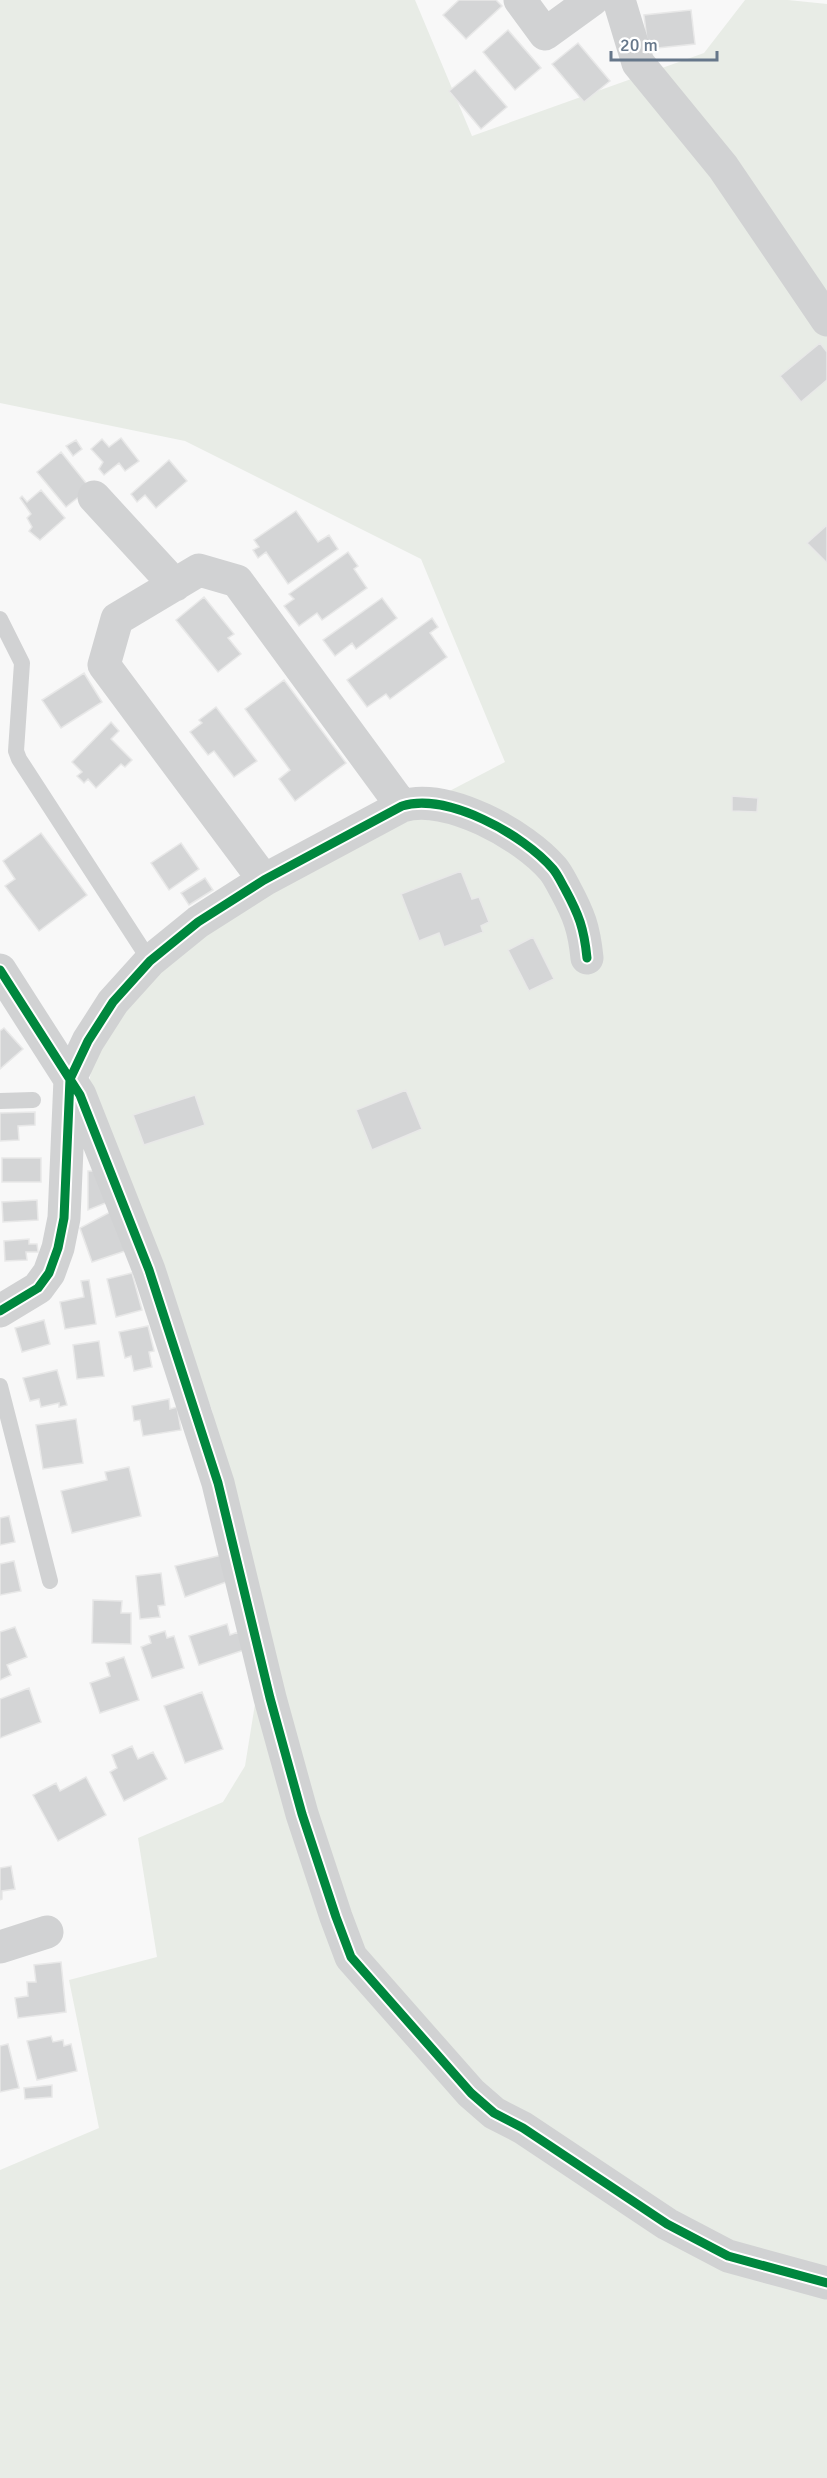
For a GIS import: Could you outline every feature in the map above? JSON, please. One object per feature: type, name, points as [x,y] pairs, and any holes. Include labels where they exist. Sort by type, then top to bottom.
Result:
[{"type":"street","points":[[520,0],[545,34],[592,0]]},
{"type":"street","points":[[619,0],[638,63],[723,167],[827,320]]},
{"type":"street","points":[[94,497],[175,585]]},
{"type":"street","points":[[264,880],[104,665],[117,619],[199,570],[237,580],[402,806]]},
{"type":"street","points":[[0,1311],[38,1288],[49,1273],[58,1248],[64,1218],[70,1079],[88,1041],[112,1002],[150,962],[198,922],[264,880],[402,806],[413,803],[455,809],[487,821],[530,846],[555,870],[580,917],[587,958]]},
{"type":"street","points":[[0,970],[80,1095],[149,1270],[218,1482],[270,1698],[302,1814],[351,1957],[471,2093],[494,2113],[522,2128],[667,2224],[729,2256],[827,2283]]},
{"type":"street","points":[[0,1947],[47,1932]]},
{"type":"lane","points":[[0,619],[22,663],[16,752],[19,759],[150,962]]},
{"type":"lane","points":[[0,1101],[33,1100]]},
{"type":"lane","points":[[0,1386],[50,1581]]},
{"type":"shaded area","points":[[0,0],[415,0],[472,136],[704,53],[745,0],[788,0],[827,4],[827,2478],[0,2478],[0,2170],[99,2128],[69,1980],[157,1957],[138,1838],[223,1802],[245,1766],[255,1704],[212,1410],[86,1103],[98,1026],[185,938],[329,854],[505,762],[421,559],[185,441],[0,403]]},
{"type":"building","points":[[459,0],[496,0],[502,6],[466,39],[443,15]]},
{"type":"building","points":[[691,10],[695,44],[648,49],[644,15]]},
{"type":"building","points":[[508,30],[541,68],[515,90],[483,52]]},
{"type":"building","points":[[578,43],[610,81],[584,102],[552,64]]},
{"type":"building","points":[[475,70],[507,107],[481,129],[449,91]]},
{"type":"building","points":[[820,343],[827,352],[827,380],[801,402],[780,376]]},
{"type":"building","points":[[121,438],[139,461],[125,471],[119,463],[104,475],[99,469],[103,462],[91,449],[102,439],[109,447]]},
{"type":"building","points":[[76,440],[82,449],[73,456],[66,446]]},
{"type":"building","points":[[61,452],[90,488],[66,507],[37,472]]},
{"type":"building","points":[[169,460],[187,481],[156,508],[145,495],[137,502],[131,494]]},
{"type":"building","points":[[41,490],[65,518],[40,540],[29,531],[32,527],[27,518],[31,514],[20,498],[22,496],[27,502]]},
{"type":"building","points":[[296,511],[318,542],[329,535],[338,549],[288,584],[266,552],[258,558],[253,550],[259,547],[254,540]]},
{"type":"building","points":[[827,525],[827,563],[807,543]]},
{"type":"building","points":[[348,552],[358,566],[354,569],[367,588],[322,620],[317,613],[299,626],[284,606],[294,599],[289,594]]},
{"type":"building","points":[[204,597],[234,634],[228,638],[241,654],[218,672],[176,620]]},
{"type":"building","points":[[382,598],[397,618],[356,649],[352,643],[335,656],[323,640]]},
{"type":"building","points":[[432,618],[438,627],[430,633],[447,657],[390,699],[386,694],[367,707],[347,680]]},
{"type":"building","points":[[84,673],[102,702],[61,728],[42,700]]},
{"type":"building","points":[[284,680],[346,763],[295,801],[279,779],[290,770],[245,709]]},
{"type":"building","points":[[216,707],[257,761],[234,777],[214,751],[208,755],[190,732],[202,723],[199,720]]},
{"type":"building","points":[[111,722],[119,731],[111,739],[132,760],[125,767],[121,764],[96,788],[88,779],[84,783],[77,776],[82,772],[72,762]]},
{"type":"building","points":[[732,796],[758,798],[757,812],[732,811]]},
{"type":"building","points":[[41,833],[87,895],[39,931],[5,886],[15,879],[3,861]]},
{"type":"building","points":[[181,843],[199,869],[169,890],[151,863]]},
{"type":"building","points":[[461,871],[472,899],[479,897],[489,922],[481,926],[483,932],[444,947],[439,933],[419,941],[401,894]]},
{"type":"building","points":[[205,878],[213,890],[189,905],[181,893]]},
{"type":"building","points":[[533,937],[554,979],[529,991],[508,950]]},
{"type":"building","points":[[4,1028],[23,1049],[0,1069],[0,1031]]},
{"type":"building","points":[[406,1090],[422,1129],[372,1150],[356,1110]]},
{"type":"building","points":[[195,1095],[205,1125],[144,1145],[133,1115]]},
{"type":"building","points":[[35,1112],[35,1125],[18,1126],[19,1140],[0,1141],[0,1113]]},
{"type":"building","points":[[2,1158],[41,1158],[41,1182],[2,1182]]},
{"type":"building","points":[[88,1171],[95,1171],[108,1202],[88,1210]]},
{"type":"building","points":[[37,1200],[38,1220],[3,1222],[2,1202]]},
{"type":"building","points":[[112,1211],[125,1251],[92,1262],[80,1228]]},
{"type":"building","points":[[29,1239],[29,1244],[37,1244],[38,1252],[26,1252],[27,1260],[5,1261],[4,1241]]},
{"type":"building","points":[[132,1273],[142,1310],[116,1317],[107,1279]]},
{"type":"building","points":[[89,1280],[96,1324],[65,1329],[60,1302],[84,1297],[81,1281]]},
{"type":"building","points":[[44,1320],[50,1344],[22,1352],[15,1328]]},
{"type":"building","points":[[148,1326],[154,1351],[149,1352],[152,1367],[134,1371],[131,1356],[125,1358],[119,1332]]},
{"type":"building","points":[[99,1341],[104,1376],[77,1379],[73,1345]]},
{"type":"building","points":[[57,1370],[67,1405],[59,1407],[59,1403],[41,1407],[39,1399],[30,1401],[23,1378]]},
{"type":"building","points":[[169,1399],[170,1409],[177,1407],[181,1430],[143,1436],[140,1420],[134,1421],[132,1406]]},
{"type":"building","points":[[76,1419],[83,1463],[43,1469],[36,1425]]},
{"type":"building","points":[[129,1467],[141,1516],[72,1533],[61,1491],[107,1480],[105,1472]]},
{"type":"building","points":[[9,1516],[15,1542],[0,1545],[0,1518]]},
{"type":"building","points":[[222,1555],[226,1582],[185,1597],[175,1566]]},
{"type":"building","points":[[14,1561],[21,1591],[0,1595],[0,1564]]},
{"type":"building","points":[[161,1573],[165,1605],[158,1606],[160,1617],[140,1619],[136,1576]]},
{"type":"building","points":[[93,1600],[122,1601],[121,1613],[131,1613],[131,1644],[92,1643]]},
{"type":"building","points":[[227,1624],[230,1635],[238,1632],[244,1650],[199,1665],[189,1636]]},
{"type":"building","points":[[15,1627],[27,1657],[7,1665],[11,1675],[0,1680],[0,1632]]},
{"type":"building","points":[[165,1631],[167,1638],[174,1636],[184,1668],[152,1678],[141,1647],[151,1643],[149,1636]]},
{"type":"building","points":[[124,1657],[139,1700],[100,1713],[90,1683],[110,1676],[106,1663]]},
{"type":"building","points":[[29,1688],[41,1722],[0,1738],[0,1699]]},
{"type":"building","points":[[202,1692],[223,1749],[185,1763],[164,1706]]},
{"type":"building","points":[[132,1746],[138,1759],[153,1752],[167,1779],[124,1801],[110,1772],[117,1768],[112,1755]]},
{"type":"building","points":[[86,1777],[106,1815],[58,1841],[33,1795],[56,1783],[60,1791]]},
{"type":"building","points":[[11,1866],[15,1889],[2,1891],[0,1900],[0,1868]]},
{"type":"building","points":[[61,1962],[66,2012],[18,2018],[15,1998],[28,1996],[27,1982],[36,1982],[34,1965]]},
{"type":"building","points":[[51,2036],[53,2042],[63,2040],[64,2046],[71,2044],[77,2071],[37,2080],[27,2041]]},
{"type":"building","points":[[8,2044],[19,2088],[0,2092],[0,2046]]},
{"type":"building","points":[[52,2085],[52,2097],[25,2099],[24,2088]]},
{"type":"cycle path","points":[[0,1311],[38,1288],[49,1273],[58,1248],[64,1218],[70,1079],[88,1041],[113,1002],[150,961],[198,922],[264,880],[402,806],[420,803],[440,805],[462,811],[504,830],[524,843],[553,869],[577,914],[587,958]]},
{"type":"cycle path","points":[[0,970],[80,1095],[149,1270],[218,1483],[270,1698],[302,1814],[351,1957],[471,2093],[494,2113],[523,2128],[667,2224],[728,2256],[827,2283]]}]
